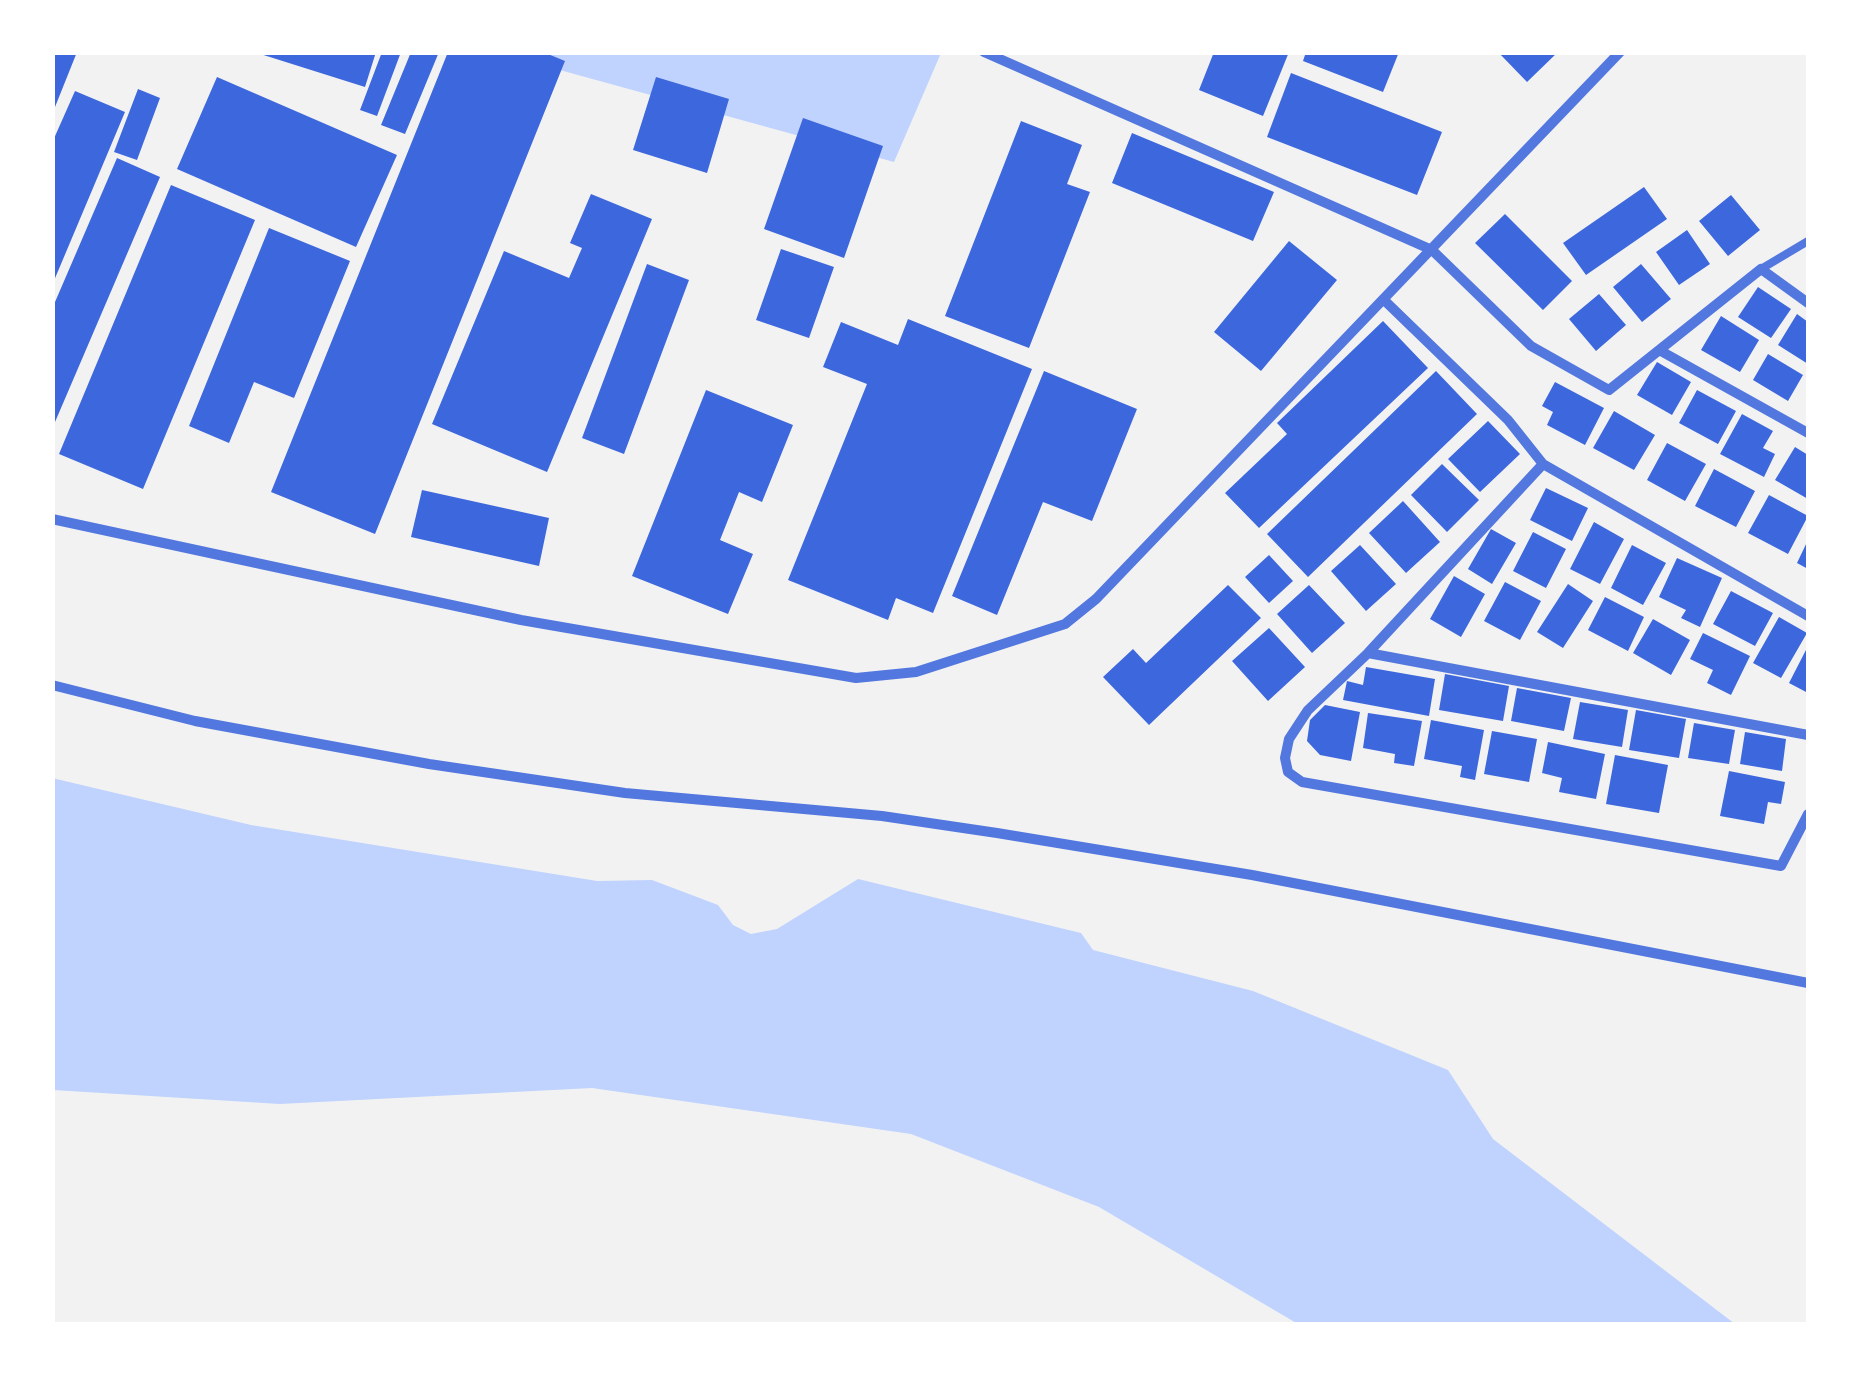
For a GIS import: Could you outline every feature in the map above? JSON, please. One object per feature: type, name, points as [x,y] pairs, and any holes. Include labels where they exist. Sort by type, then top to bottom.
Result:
[{"type":"street","points":[[984,52],[1432,250],[1530,346],[1609,390],[1761,268],[1808,303]]},
{"type":"street","points":[[52,519],[521,620],[856,678],[916,672],[1065,624],[1096,599],[1620,52]]},
{"type":"street","points":[[1384,300],[1508,420],[1543,464],[1808,616]]},
{"type":"street","points":[[1659,350],[1808,433]]},
{"type":"street","points":[[1543,464],[1368,653],[1308,710],[1288,739],[1288,772],[1302,782],[1781,866],[1808,814]]},
{"type":"street","points":[[1368,653],[1808,735]]},
{"type":"street","points":[[52,685],[195,721],[430,764],[625,793],[882,816],[997,833],[1252,875],[1808,983]]},
{"type":"lane","points":[[1761,268],[1808,240]]},
{"type":"water","points":[[498,53],[941,53],[894,162]]},
{"type":"water","points":[[52,778],[251,825],[597,881],[652,880],[718,905],[733,925],[751,934],[777,929],[858,879],[1081,933],[1093,950],[1253,991],[1448,1070],[1493,1139],[1735,1324],[1298,1324],[1099,1207],[911,1134],[592,1088],[280,1104],[53,1090]]},
{"type":"building","points":[[52,52],[77,52],[53,112],[52,112]]},
{"type":"building","points":[[254,52],[376,52],[365,87]]},
{"type":"building","points":[[382,52],[401,52],[377,116],[360,110]]},
{"type":"building","points":[[411,52],[439,52],[405,134],[381,125]]},
{"type":"building","points":[[448,52],[543,52],[565,61],[375,534],[271,492]]},
{"type":"building","points":[[1214,52],[1289,52],[1263,116],[1199,90]]},
{"type":"building","points":[[1306,52],[1399,52],[1383,92],[1303,61]]},
{"type":"building","points":[[1498,52],[1558,52],[1527,82]]},
{"type":"building","points":[[1291,73],[1442,132],[1417,195],[1267,137]]},
{"type":"building","points":[[217,77],[397,155],[356,247],[177,169]]},
{"type":"building","points":[[656,77],[729,99],[707,173],[633,150]]},
{"type":"building","points":[[138,89],[160,98],[137,160],[114,152]]},
{"type":"building","points":[[75,91],[125,112],[53,283],[52,143]]},
{"type":"building","points":[[803,118],[883,146],[844,258],[764,229]]},
{"type":"building","points":[[1021,121],[1082,145],[1067,184],[1090,192],[1029,348],[945,316]]},
{"type":"building","points":[[1132,133],[1274,192],[1253,241],[1112,183]]},
{"type":"building","points":[[117,158],[160,177],[52,429],[52,309]]},
{"type":"building","points":[[171,185],[255,220],[143,489],[59,454]]},
{"type":"building","points":[[1644,187],[1667,219],[1586,275],[1563,243]]},
{"type":"building","points":[[591,194],[652,219],[547,472],[432,424],[504,251],[569,278],[582,248],[570,243]]},
{"type":"building","points":[[1731,195],[1760,230],[1728,256],[1699,221]]},
{"type":"building","points":[[1505,214],[1572,281],[1543,310],[1475,243]]},
{"type":"building","points":[[269,228],[350,261],[294,398],[254,382],[229,443],[189,426]]},
{"type":"building","points":[[1687,230],[1710,264],[1679,285],[1656,252]]},
{"type":"building","points":[[1289,241],[1337,280],[1261,371],[1214,332]]},
{"type":"building","points":[[781,249],[834,267],[809,338],[756,320]]},
{"type":"building","points":[[647,264],[689,280],[624,454],[582,438]]},
{"type":"building","points":[[1641,264],[1671,299],[1642,322],[1613,287]]},
{"type":"building","points":[[1758,287],[1791,309],[1771,338],[1738,317]]},
{"type":"building","points":[[1599,294],[1626,325],[1596,351],[1569,319]]},
{"type":"building","points":[[1797,314],[1808,322],[1808,364],[1778,345]]},
{"type":"building","points":[[1721,316],[1759,340],[1740,372],[1701,350]]},
{"type":"building","points":[[908,319],[1032,369],[933,613],[896,598],[888,620],[788,580],[867,384],[823,367],[841,322],[898,345]]},
{"type":"building","points":[[1383,321],[1428,368],[1259,528],[1225,493],[1287,434],[1277,423]]},
{"type":"building","points":[[1768,354],[1803,375],[1788,401],[1753,380]]},
{"type":"building","points":[[1657,362],[1691,382],[1672,415],[1637,395]]},
{"type":"building","points":[[1044,371],[1137,409],[1092,521],[1043,502],[997,615],[952,596]]},
{"type":"building","points":[[1436,371],[1477,414],[1308,577],[1267,534]]},
{"type":"building","points":[[1555,382],[1604,408],[1585,445],[1547,425],[1553,412],[1542,406]]},
{"type":"building","points":[[706,390],[793,425],[762,502],[739,492],[720,540],[753,554],[728,614],[632,576]]},
{"type":"building","points":[[1697,390],[1736,411],[1718,444],[1679,423]]},
{"type":"building","points":[[1614,411],[1655,435],[1634,470],[1593,448]]},
{"type":"building","points":[[1742,414],[1773,431],[1763,448],[1775,454],[1764,477],[1720,454]]},
{"type":"building","points":[[1488,421],[1520,454],[1480,492],[1448,459]]},
{"type":"building","points":[[1667,443],[1706,464],[1685,501],[1647,480]]},
{"type":"building","points":[[1795,447],[1808,455],[1808,499],[1775,480]]},
{"type":"building","points":[[1442,464],[1479,500],[1447,532],[1411,495]]},
{"type":"building","points":[[1714,469],[1755,491],[1736,527],[1695,506]]},
{"type":"building","points":[[1546,488],[1588,508],[1572,541],[1530,520]]},
{"type":"building","points":[[422,490],[549,518],[539,566],[411,537]]},
{"type":"building","points":[[1769,495],[1808,516],[1788,554],[1748,533]]},
{"type":"building","points":[[1403,501],[1440,542],[1406,573],[1369,533]]},
{"type":"building","points":[[1594,522],[1624,539],[1600,584],[1570,569]]},
{"type":"building","points":[[1491,529],[1516,543],[1492,584],[1468,569]]},
{"type":"building","points":[[1533,532],[1566,549],[1546,588],[1513,571]]},
{"type":"building","points":[[1808,540],[1808,569],[1797,563]]},
{"type":"building","points":[[1360,545],[1396,584],[1366,611],[1331,571]]},
{"type":"building","points":[[1632,545],[1666,563],[1643,605],[1611,588]]},
{"type":"building","points":[[1269,555],[1293,581],[1269,603],[1245,577]]},
{"type":"building","points":[[1677,558],[1722,578],[1700,627],[1681,618],[1686,610],[1659,597]]},
{"type":"building","points":[[1454,576],[1485,594],[1461,637],[1430,619]]},
{"type":"building","points":[[1505,582],[1541,601],[1520,640],[1484,621]]},
{"type":"building","points":[[1568,584],[1593,601],[1563,648],[1537,632]]},
{"type":"building","points":[[1228,585],[1261,618],[1149,725],[1103,677],[1133,649],[1146,663]]},
{"type":"building","points":[[1309,585],[1345,623],[1312,653],[1277,614]]},
{"type":"building","points":[[1731,591],[1773,613],[1755,646],[1713,624]]},
{"type":"building","points":[[1605,597],[1644,617],[1628,651],[1588,630]]},
{"type":"building","points":[[1779,617],[1807,633],[1781,678],[1753,663]]},
{"type":"building","points":[[1653,619],[1690,640],[1671,675],[1633,653]]},
{"type":"building","points":[[1269,628],[1305,667],[1268,701],[1232,661]]},
{"type":"building","points":[[1703,633],[1750,656],[1731,695],[1707,683],[1713,670],[1690,659]]},
{"type":"building","points":[[1808,646],[1808,693],[1789,683]]},
{"type":"building","points":[[1366,667],[1435,679],[1429,716],[1343,700],[1347,681],[1363,685]]},
{"type":"building","points":[[1445,674],[1509,686],[1503,721],[1439,710]]},
{"type":"building","points":[[1517,688],[1571,698],[1564,731],[1511,721]]},
{"type":"building","points":[[1580,702],[1628,710],[1622,747],[1573,739]]},
{"type":"building","points":[[1325,705],[1360,712],[1351,761],[1320,755],[1307,741],[1310,720]]},
{"type":"building","points":[[1636,710],[1686,719],[1679,758],[1629,750]]},
{"type":"building","points":[[1368,713],[1422,721],[1414,766],[1394,763],[1395,754],[1363,748]]},
{"type":"building","points":[[1431,720],[1484,730],[1475,780],[1460,777],[1462,766],[1424,759]]},
{"type":"building","points":[[1694,723],[1735,730],[1729,764],[1688,758]]},
{"type":"building","points":[[1492,731],[1537,739],[1529,782],[1484,774]]},
{"type":"building","points":[[1745,732],[1786,739],[1782,771],[1740,764]]},
{"type":"building","points":[[1548,742],[1605,754],[1596,799],[1559,792],[1562,778],[1542,773]]},
{"type":"building","points":[[1615,755],[1668,765],[1659,813],[1606,804]]},
{"type":"building","points":[[1729,771],[1785,782],[1781,804],[1768,802],[1764,824],[1720,816]]}]
